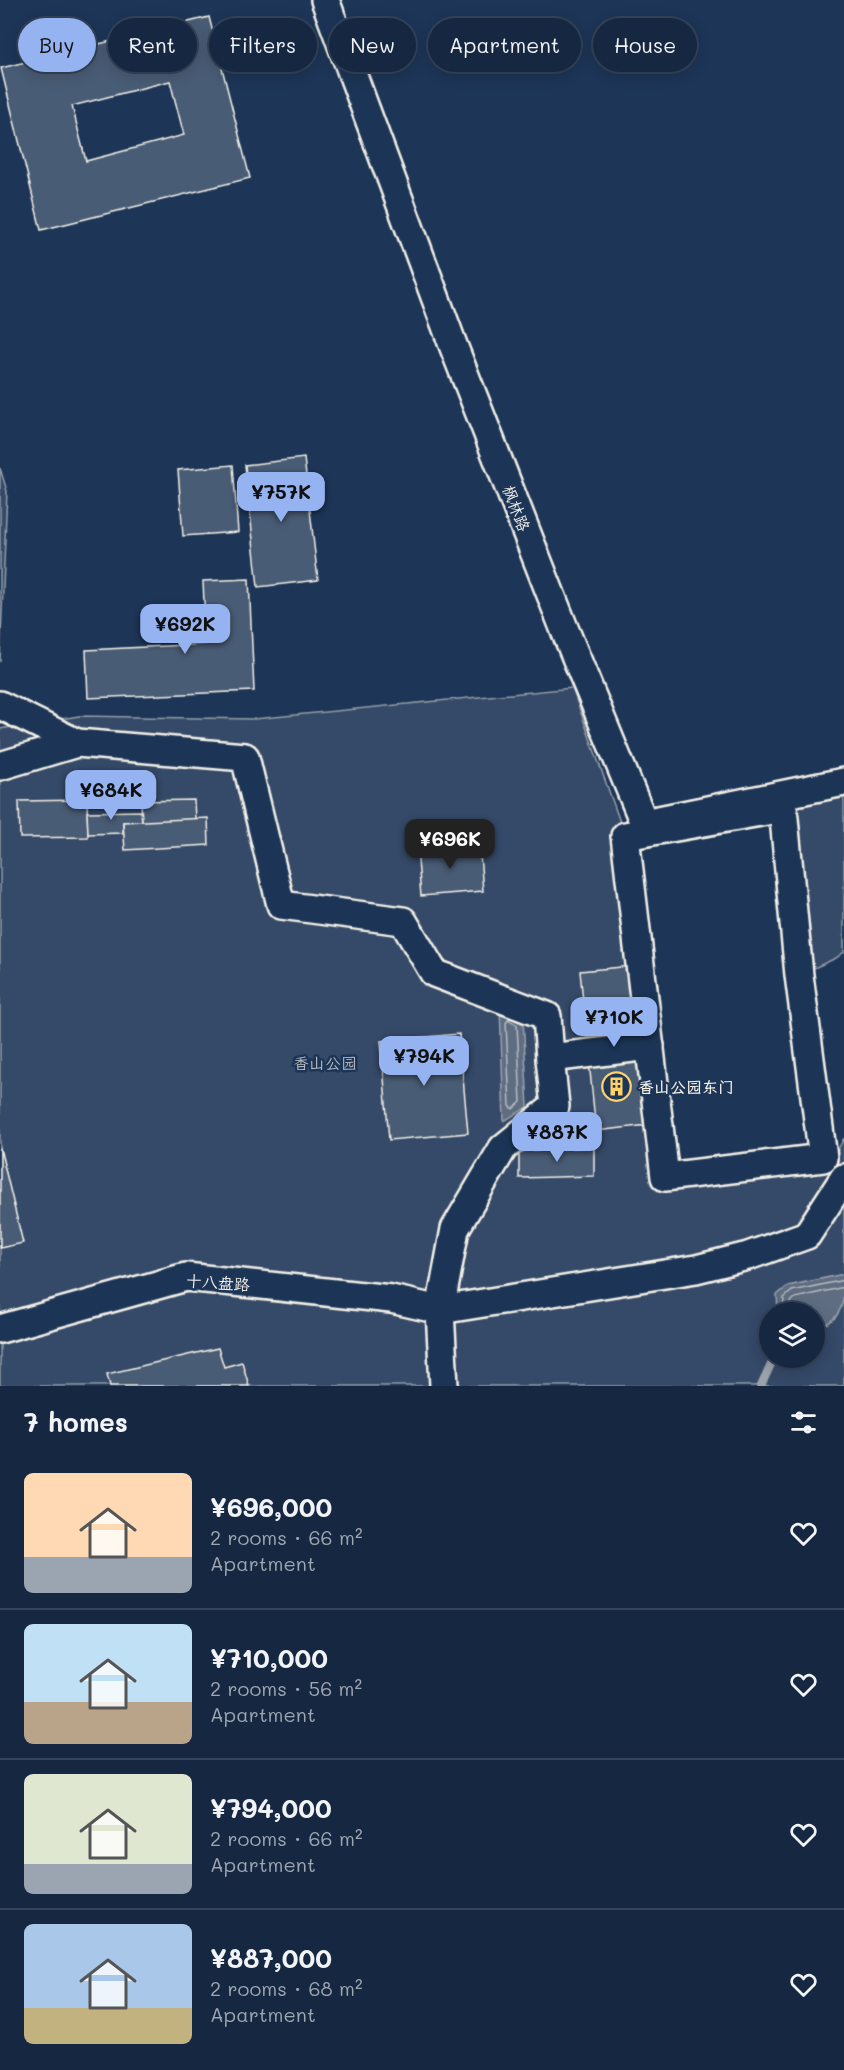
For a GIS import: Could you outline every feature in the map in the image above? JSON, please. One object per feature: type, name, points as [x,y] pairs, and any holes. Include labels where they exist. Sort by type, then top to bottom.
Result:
[{"type":"street","name":"枫林路","points":[[325,0],[453,345],[564,628],[644,823],[844,782]]},
{"type":"street","points":[[0,705],[77,743]]},
{"type":"street","points":[[0,765],[77,743],[244,757],[281,905],[403,921],[434,973],[547,1016],[555,1106],[503,1148],[455,1229],[440,1311],[444,1386]]},
{"type":"street","points":[[783,808],[800,975],[823,1158],[665,1177],[650,1046],[625,836],[783,808]]},
{"type":"street","points":[[550,1058],[650,1046]]},
{"type":"street","points":[[440,1311],[696,1269],[748,1256],[807,1235],[844,1178]]},
{"type":"street","name":"十八盘路","points":[[0,1329],[186,1276],[391,1299],[440,1311]]},
{"type":"green space","points":[[0,468],[7,491],[0,662]]},
{"type":"green space","name":"香山公园","points":[[572,688],[625,836],[665,1176],[834,1157],[844,1138],[844,1386],[0,1386],[0,729],[79,716],[254,719]]},
{"type":"green space","points":[[844,794],[844,952],[799,975],[783,808]]},
{"type":"water","points":[[500,1007],[523,1019],[528,1107],[504,1121]]},
{"type":"water","points":[[844,1274],[844,1293],[840,1309],[832,1321],[825,1325],[825,1302],[777,1302],[777,1295],[788,1286]]},
{"type":"building","points":[[209,17],[209,72],[223,72],[250,178],[41,230],[1,68],[18,64],[18,72],[96,72],[96,45],[108,42],[108,72],[197,72],[197,20]],"holes":[[[170,81],[184,135],[86,161],[72,106]]]},
{"type":"building","points":[[304,458],[318,580],[258,587],[245,465]]},
{"type":"building","points":[[233,465],[238,532],[183,536],[178,470]]},
{"type":"building","points":[[249,579],[254,691],[88,698],[86,650],[206,644],[203,581]]},
{"type":"building","points":[[87,800],[88,837],[20,838],[19,801]]},
{"type":"building","points":[[194,800],[195,819],[142,822],[141,801]]},
{"type":"building","points":[[141,811],[142,822],[123,822],[123,833],[88,834],[87,812]]},
{"type":"building","points":[[208,818],[209,845],[125,850],[123,822]]},
{"type":"building","points":[[479,843],[483,891],[421,896],[417,848]]},
{"type":"building","name":"香山公园东门","points":[[632,966],[648,1125],[596,1131],[580,971]]},
{"type":"building","points":[[459,1034],[468,1133],[389,1140],[381,1041]]},
{"type":"building","points":[[594,1147],[594,1176],[519,1178],[519,1151]]},
{"type":"building","points":[[0,1148],[23,1243],[0,1248]]},
{"type":"building","points":[[218,1348],[224,1367],[242,1362],[249,1386],[110,1386],[107,1374]]},
{"type":"waterway","points":[[761,1386],[769,1368]]},
{"type":"place","name":"香山公园东门","points":[[617,1086]]}]
